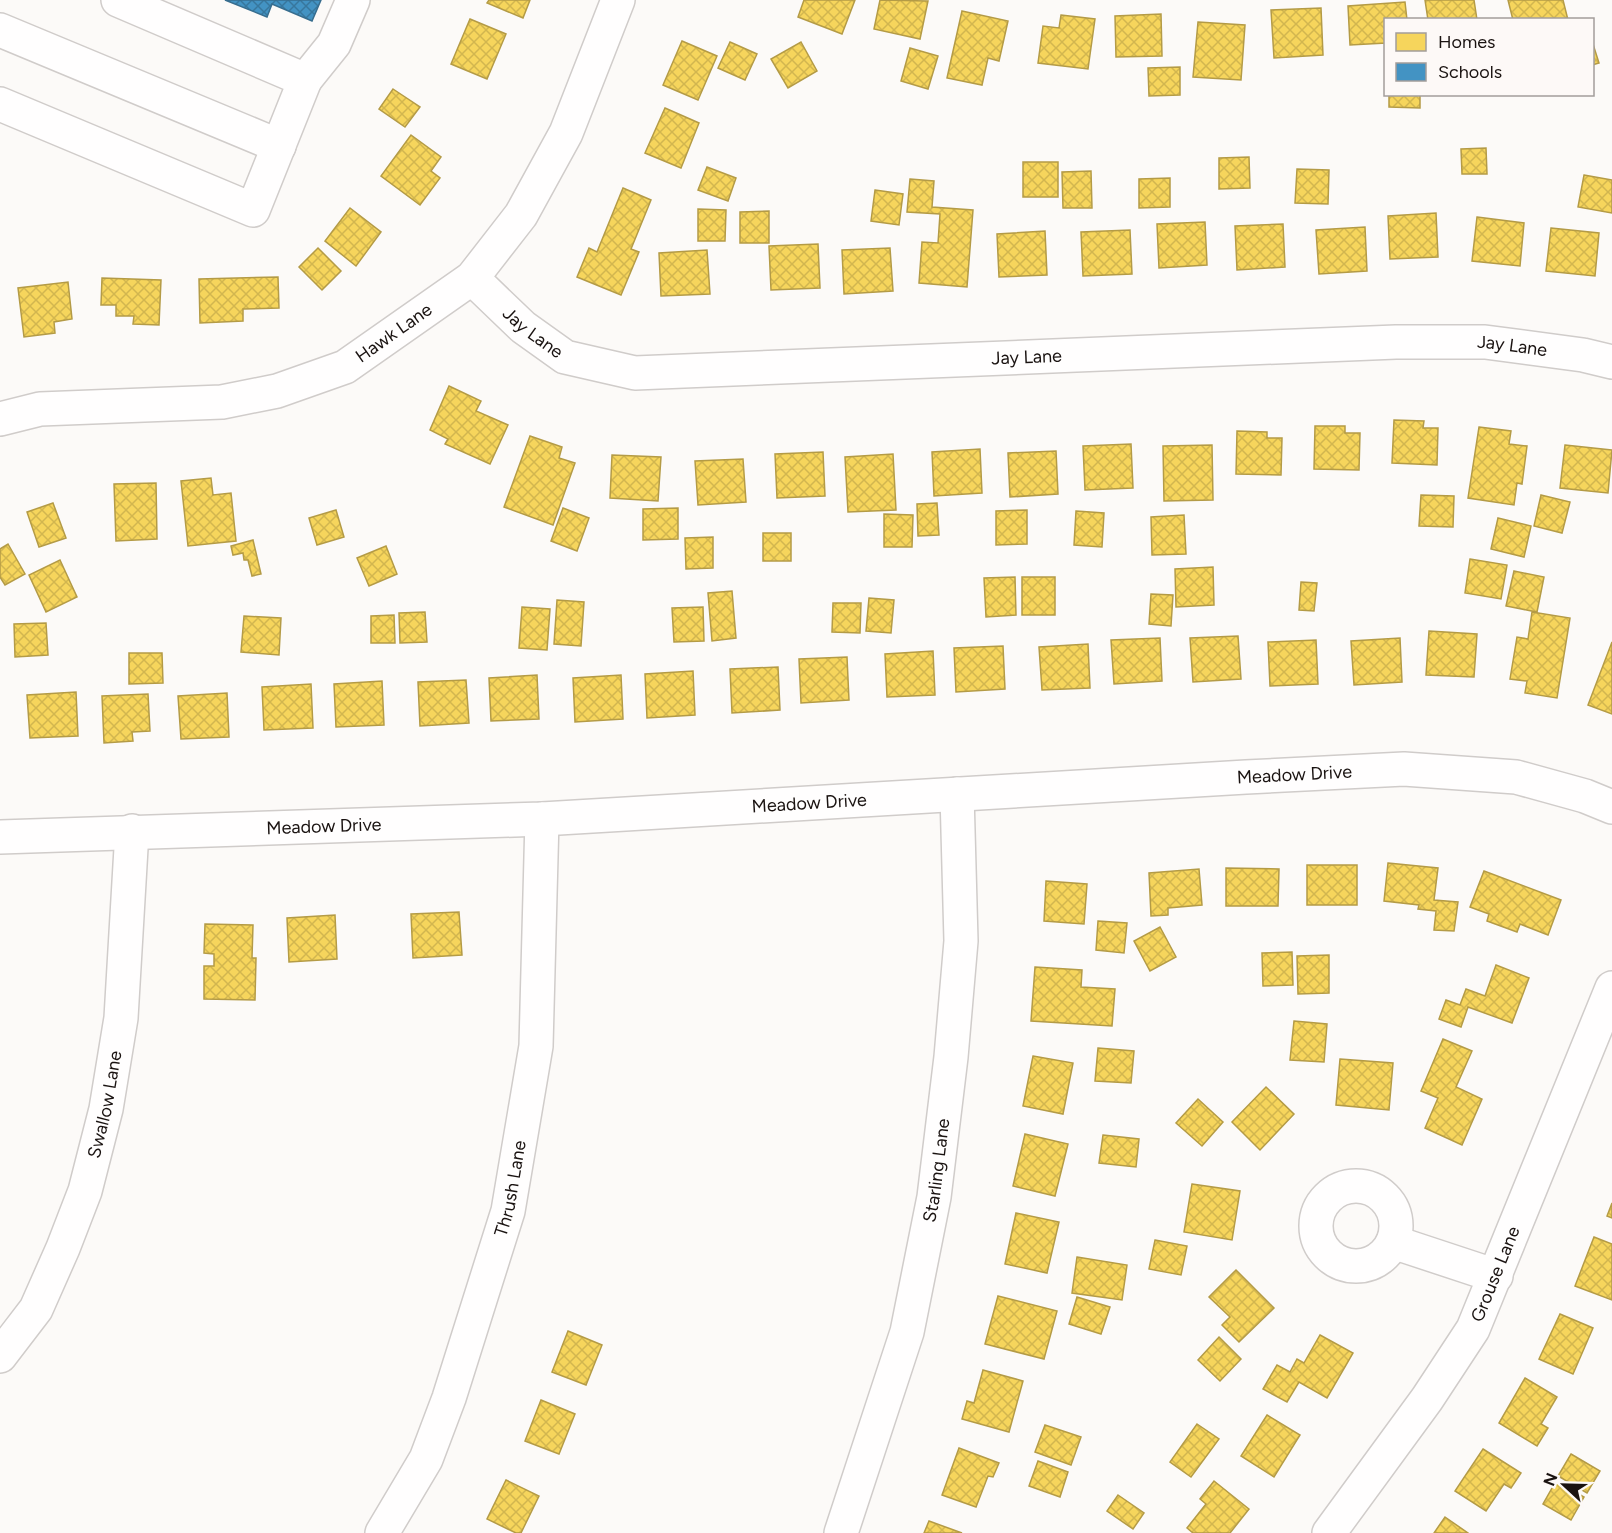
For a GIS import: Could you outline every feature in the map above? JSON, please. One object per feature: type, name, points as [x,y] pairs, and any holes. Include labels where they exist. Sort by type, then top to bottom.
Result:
[{"type":"street","points":[[118,0],[306,81]]},
{"type":"street","points":[[0,104],[253,210],[306,81],[334,44],[352,0]]},
{"type":"street","name":"Hawk Lane","points":[[0,419],[40,409],[222,402],[277,391],[345,367],[472,278],[520,215],[566,133],[618,0]]},
{"type":"street","points":[[0,30],[279,146]]},
{"type":"street","name":"Jay Lane","points":[[472,278],[522,327],[565,357],[635,373],[1396,342],[1485,342],[1583,355],[1612,362]]},
{"type":"street","name":"Meadow Drive","points":[[0,837],[542,819],[1404,769],[1516,777],[1585,796],[1612,807]]},
{"type":"street","name":"Starling Lane","points":[[841,1533],[907,1332],[934,1197],[951,1057],[961,941],[957,794]]},
{"type":"street","name":"Thrush Lane","points":[[382,1533],[426,1459],[449,1398],[508,1211],[536,1046],[542,819]]},
{"type":"street","name":"Swallow Lane","points":[[0,1356],[36,1309],[63,1248],[85,1191],[104,1120],[121,1018],[132,831]]},
{"type":"street","name":"Grouse Lane","points":[[1329,1533],[1427,1400],[1473,1329],[1612,988]]},
{"type":"street","points":[[1393,1242],[1496,1276]]},
{"type":"building: Homes","points":[[489,0],[530,0],[523,18],[487,3]]},
{"type":"building: Homes","points":[[804,0],[855,0],[842,34],[798,17]]},
{"type":"building: Homes","points":[[880,0],[928,1],[920,39],[874,29]]},
{"type":"building: Homes","points":[[1425,0],[1474,0],[1477,18],[1428,18]]},
{"type":"building: Homes","points":[[1508,0],[1563,0],[1568,18],[1512,18]]},
{"type":"building: Homes","points":[[1405,2],[1407,18],[1384,18],[1384,43],[1350,45],[1348,6]]},
{"type":"building: Homes","points":[[1321,8],[1323,55],[1274,58],[1271,10]]},
{"type":"building: Homes","points":[[962,11],[1008,21],[999,61],[988,58],[982,85],[947,78]]},
{"type":"building: Homes","points":[[1161,14],[1162,56],[1116,57],[1115,16]]},
{"type":"building: Homes","points":[[1061,15],[1095,19],[1088,69],[1038,63],[1043,26],[1059,28]]},
{"type":"building: Homes","points":[[470,19],[506,34],[487,79],[451,64]]},
{"type":"building: Homes","points":[[1198,22],[1245,25],[1241,80],[1193,77]]},
{"type":"building: Homes","points":[[682,41],[717,56],[698,100],[663,85]]},
{"type":"building: Homes","points":[[730,42],[757,54],[745,80],[718,68]]},
{"type":"building: Homes","points":[[801,42],[817,71],[788,88],[771,59]]},
{"type":"building: Homes","points":[[1594,47],[1599,63],[1594,64]]},
{"type":"building: Homes","points":[[910,48],[938,56],[928,89],[901,81]]},
{"type":"building: Homes","points":[[1180,67],[1180,95],[1149,96],[1148,68]]},
{"type":"building: Homes","points":[[393,89],[420,107],[405,127],[379,109]]},
{"type":"building: Homes","points":[[1389,96],[1420,96],[1420,108],[1389,107]]},
{"type":"building: Homes","points":[[665,108],[699,123],[681,168],[645,153]]},
{"type":"building: Homes","points":[[411,135],[441,157],[431,171],[440,178],[420,205],[381,176]]},
{"type":"building: Homes","points":[[1486,148],[1487,174],[1462,174],[1461,149]]},
{"type":"building: Homes","points":[[1249,157],[1250,188],[1219,189],[1219,158]]},
{"type":"building: Homes","points":[[1023,162],[1058,162],[1058,197],[1023,197]]},
{"type":"building: Homes","points":[[707,167],[736,178],[728,201],[698,190]]},
{"type":"building: Homes","points":[[1297,169],[1329,170],[1328,204],[1295,203]]},
{"type":"building: Homes","points":[[1091,171],[1092,208],[1063,208],[1062,172]]},
{"type":"building: Homes","points":[[1584,175],[1612,180],[1612,213],[1578,207]]},
{"type":"building: Homes","points":[[1170,178],[1170,207],[1139,208],[1139,179]]},
{"type":"building: Homes","points":[[910,179],[934,181],[932,207],[973,210],[967,287],[919,283],[922,242],[938,243],[940,214],[907,212]]},
{"type":"building: Homes","points":[[623,188],[651,200],[631,249],[639,252],[621,295],[577,277],[589,248],[597,252]]},
{"type":"building: Homes","points":[[875,190],[903,194],[899,225],[871,221]]},
{"type":"building: Homes","points":[[350,208],[381,232],[356,266],[325,241]]},
{"type":"building: Homes","points":[[698,209],[726,210],[725,241],[698,241]]},
{"type":"building: Homes","points":[[769,211],[769,243],[740,243],[740,212]]},
{"type":"building: Homes","points":[[1436,213],[1438,257],[1390,259],[1388,216]]},
{"type":"building: Homes","points":[[1477,217],[1524,223],[1520,266],[1472,261]]},
{"type":"building: Homes","points":[[1205,222],[1207,265],[1159,268],[1157,224]]},
{"type":"building: Homes","points":[[1283,224],[1285,267],[1237,270],[1235,226]]},
{"type":"building: Homes","points":[[1365,227],[1367,271],[1319,274],[1316,230]]},
{"type":"building: Homes","points":[[1551,228],[1599,233],[1595,276],[1546,271]]},
{"type":"building: Homes","points":[[1130,230],[1132,274],[1083,276],[1081,232]]},
{"type":"building: Homes","points":[[1045,231],[1047,275],[999,277],[997,234]]},
{"type":"building: Homes","points":[[818,244],[820,288],[771,290],[769,246]]},
{"type":"building: Homes","points":[[318,248],[341,271],[322,290],[299,267]]},
{"type":"building: Homes","points":[[890,248],[893,291],[844,294],[842,250]]},
{"type":"building: Homes","points":[[707,250],[710,294],[661,296],[659,253]]},
{"type":"building: Homes","points":[[278,277],[279,308],[243,309],[243,321],[200,323],[199,279]]},
{"type":"building: Homes","points":[[102,278],[161,280],[159,325],[133,324],[134,316],[116,316],[116,305],[101,305]]},
{"type":"building: Homes","points":[[68,282],[72,319],[54,322],[55,333],[24,337],[18,288]]},
{"type":"building: Homes","points":[[449,386],[481,401],[476,411],[508,425],[490,464],[445,444],[448,439],[430,430]]},
{"type":"building: Homes","points":[[1394,420],[1424,421],[1423,428],[1438,428],[1437,465],[1392,463]]},
{"type":"building: Homes","points":[[1315,426],[1345,426],[1345,433],[1360,433],[1359,470],[1314,469]]},
{"type":"building: Homes","points":[[1479,427],[1511,431],[1509,444],[1527,446],[1522,484],[1517,483],[1514,505],[1468,498]]},
{"type":"building: Homes","points":[[1237,431],[1267,432],[1267,438],[1282,438],[1281,475],[1236,474]]},
{"type":"building: Homes","points":[[530,436],[562,447],[559,458],[575,463],[553,525],[504,507]]},
{"type":"building: Homes","points":[[1131,444],[1133,488],[1085,490],[1083,446]]},
{"type":"building: Homes","points":[[1212,445],[1213,500],[1164,501],[1163,446]]},
{"type":"building: Homes","points":[[1565,445],[1612,450],[1608,493],[1560,488]]},
{"type":"building: Homes","points":[[980,449],[982,493],[934,496],[932,452]]},
{"type":"building: Homes","points":[[1056,451],[1058,494],[1010,497],[1008,453]]},
{"type":"building: Homes","points":[[823,452],[825,496],[777,498],[775,454]]},
{"type":"building: Homes","points":[[893,454],[896,510],[848,512],[845,457]]},
{"type":"building: Homes","points":[[612,455],[661,457],[658,501],[610,498]]},
{"type":"building: Homes","points":[[743,459],[746,502],[698,505],[695,461]]},
{"type":"building: Homes","points":[[211,478],[213,495],[231,493],[236,541],[188,546],[181,481]]},
{"type":"building: Homes","points":[[156,483],[157,539],[116,541],[114,484]]},
{"type":"building: Homes","points":[[1421,495],[1454,496],[1453,527],[1419,526]]},
{"type":"building: Homes","points":[[1541,495],[1570,502],[1562,533],[1534,526]]},
{"type":"building: Homes","points":[[53,503],[66,538],[39,547],[27,512]]},
{"type":"building: Homes","points":[[937,503],[939,535],[918,536],[917,504]]},
{"type":"building: Homes","points":[[563,508],[589,518],[577,551],[551,541]]},
{"type":"building: Homes","points":[[678,508],[678,539],[643,540],[643,509]]},
{"type":"building: Homes","points":[[336,510],[344,537],[317,545],[309,518]]},
{"type":"building: Homes","points":[[1027,510],[1027,544],[996,545],[996,511]]},
{"type":"building: Homes","points":[[1076,511],[1104,513],[1102,547],[1074,545]]},
{"type":"building: Homes","points":[[884,514],[913,515],[912,547],[884,547]]},
{"type":"building: Homes","points":[[1184,515],[1186,554],[1152,555],[1151,517]]},
{"type":"building: Homes","points":[[1498,518],[1531,526],[1524,557],[1491,549]]},
{"type":"building: Homes","points":[[763,533],[791,533],[791,561],[763,561]]},
{"type":"building: Homes","points":[[713,537],[713,568],[686,569],[685,538]]},
{"type":"building: Homes","points":[[253,540],[261,574],[252,576],[248,560],[244,560],[243,553],[233,555],[231,546]]},
{"type":"building: Homes","points":[[8,544],[25,574],[5,585],[0,577],[0,549]]},
{"type":"building: Homes","points":[[386,546],[397,574],[369,586],[357,558]]},
{"type":"building: Homes","points":[[1470,559],[1507,565],[1501,599],[1465,593]]},
{"type":"building: Homes","points":[[60,560],[77,597],[46,612],[29,575]]},
{"type":"building: Homes","points":[[1213,567],[1214,605],[1176,607],[1175,569]]},
{"type":"building: Homes","points":[[1514,571],[1544,577],[1537,612],[1506,606]]},
{"type":"building: Homes","points":[[1015,577],[1016,615],[986,617],[984,578]]},
{"type":"building: Homes","points":[[1022,577],[1055,577],[1055,615],[1022,615]]},
{"type":"building: Homes","points":[[1301,582],[1317,583],[1314,611],[1299,610]]},
{"type":"building: Homes","points":[[732,591],[736,638],[712,641],[708,593]]},
{"type":"building: Homes","points":[[1151,594],[1173,595],[1171,626],[1149,624]]},
{"type":"building: Homes","points":[[869,598],[894,600],[891,633],[866,631]]},
{"type":"building: Homes","points":[[557,600],[584,602],[581,646],[554,644]]},
{"type":"building: Homes","points":[[833,603],[861,603],[860,633],[832,632]]},
{"type":"building: Homes","points":[[522,607],[550,609],[547,650],[519,648]]},
{"type":"building: Homes","points":[[703,607],[704,641],[674,642],[672,608]]},
{"type":"building: Homes","points":[[425,612],[427,642],[400,643],[399,613]]},
{"type":"building: Homes","points":[[1532,612],[1570,618],[1557,698],[1525,693],[1527,681],[1510,679],[1517,637],[1528,639]]},
{"type":"building: Homes","points":[[394,615],[395,643],[371,643],[371,616]]},
{"type":"building: Homes","points":[[244,616],[281,618],[279,655],[241,652]]},
{"type":"building: Homes","points":[[46,623],[48,655],[15,657],[14,624]]},
{"type":"building: Homes","points":[[1429,631],[1477,634],[1474,677],[1426,675]]},
{"type":"building: Homes","points":[[1238,636],[1241,679],[1193,682],[1190,638]]},
{"type":"building: Homes","points":[[1160,638],[1162,681],[1114,684],[1111,640]]},
{"type":"building: Homes","points":[[1400,638],[1402,682],[1354,685],[1351,641]]},
{"type":"building: Homes","points":[[1316,640],[1318,684],[1270,686],[1268,642]]},
{"type":"building: Homes","points":[[1612,642],[1612,714],[1588,705]]},
{"type":"building: Homes","points":[[1088,644],[1090,688],[1042,690],[1039,647]]},
{"type":"building: Homes","points":[[1003,646],[1005,689],[956,692],[954,648]]},
{"type":"building: Homes","points":[[933,651],[935,695],[887,697],[885,654]]},
{"type":"building: Homes","points":[[129,653],[162,653],[163,683],[129,684]]},
{"type":"building: Homes","points":[[847,657],[849,700],[801,703],[799,659]]},
{"type":"building: Homes","points":[[778,667],[780,710],[732,713],[730,669]]},
{"type":"building: Homes","points":[[693,671],[695,715],[647,718],[645,674]]},
{"type":"building: Homes","points":[[537,675],[539,719],[491,721],[489,678]]},
{"type":"building: Homes","points":[[621,675],[623,719],[575,722],[573,678]]},
{"type":"building: Homes","points":[[466,680],[469,723],[420,726],[418,682]]},
{"type":"building: Homes","points":[[382,681],[384,725],[336,727],[334,684]]},
{"type":"building: Homes","points":[[311,684],[313,728],[264,730],[262,687]]},
{"type":"building: Homes","points":[[76,692],[78,736],[30,738],[27,695]]},
{"type":"building: Homes","points":[[227,693],[229,737],[181,739],[178,696]]},
{"type":"building: Homes","points":[[148,694],[150,731],[132,732],[133,741],[104,743],[102,696]]},
{"type":"building: Homes","points":[[1388,863],[1438,868],[1434,900],[1458,902],[1454,931],[1434,930],[1436,911],[1418,909],[1419,905],[1384,901]]},
{"type":"building: Homes","points":[[1307,865],[1357,865],[1357,905],[1307,905]]},
{"type":"building: Homes","points":[[1226,868],[1279,869],[1278,906],[1226,906]]},
{"type":"building: Homes","points":[[1199,869],[1202,905],[1168,908],[1168,915],[1151,916],[1149,873]]},
{"type":"building: Homes","points":[[1484,871],[1561,900],[1548,935],[1520,924],[1517,932],[1487,921],[1489,914],[1470,907]]},
{"type":"building: Homes","points":[[1046,881],[1087,884],[1084,924],[1044,921]]},
{"type":"building: Homes","points":[[459,912],[462,955],[413,958],[411,914]]},
{"type":"building: Homes","points":[[335,915],[337,959],[289,962],[287,918]]},
{"type":"building: Homes","points":[[1098,921],[1127,923],[1124,953],[1096,950]]},
{"type":"building: Homes","points":[[205,924],[253,925],[252,958],[256,958],[255,1000],[204,999],[204,966],[214,966],[214,954],[204,953]]},
{"type":"building: Homes","points":[[1160,927],[1176,957],[1150,971],[1134,941]]},
{"type":"building: Homes","points":[[1292,952],[1293,985],[1263,986],[1262,953]]},
{"type":"building: Homes","points":[[1329,955],[1329,993],[1298,994],[1297,956]]},
{"type":"building: Homes","points":[[1496,965],[1529,978],[1512,1023],[1468,1007],[1461,1027],[1439,1019],[1446,1000],[1460,1005],[1466,989],[1485,996]]},
{"type":"building: Homes","points":[[1035,967],[1082,970],[1081,987],[1115,989],[1112,1026],[1031,1021]]},
{"type":"building: Homes","points":[[1294,1021],[1327,1024],[1324,1062],[1290,1060]]},
{"type":"building: Homes","points":[[1443,1039],[1472,1051],[1456,1087],[1482,1099],[1462,1145],[1425,1128],[1438,1098],[1421,1091]]},
{"type":"building: Homes","points":[[1098,1048],[1134,1051],[1131,1083],[1095,1081]]},
{"type":"building: Homes","points":[[1033,1056],[1073,1063],[1063,1114],[1023,1106]]},
{"type":"building: Homes","points":[[1340,1059],[1393,1063],[1389,1110],[1336,1105]]},
{"type":"building: Homes","points":[[1266,1087],[1294,1114],[1260,1150],[1232,1122]]},
{"type":"building: Homes","points":[[1198,1099],[1223,1122],[1202,1146],[1176,1123]]},
{"type":"building: Homes","points":[[1025,1134],[1068,1144],[1055,1196],[1013,1186]]},
{"type":"building: Homes","points":[[1103,1135],[1139,1139],[1136,1167],[1099,1163]]},
{"type":"building: Homes","points":[[1192,1184],[1240,1191],[1232,1240],[1184,1232]]},
{"type":"building: Homes","points":[[1612,1203],[1612,1218],[1607,1216]]},
{"type":"building: Homes","points":[[1016,1213],[1059,1222],[1047,1273],[1005,1264]]},
{"type":"building: Homes","points":[[1594,1237],[1612,1244],[1612,1300],[1575,1286]]},
{"type":"building: Homes","points":[[1155,1240],[1187,1246],[1181,1275],[1149,1269]]},
{"type":"building: Homes","points":[[1077,1257],[1127,1265],[1122,1300],[1072,1293]]},
{"type":"building: Homes","points":[[1236,1270],[1274,1308],[1239,1342],[1222,1325],[1230,1317],[1209,1297]]},
{"type":"building: Homes","points":[[998,1296],[1057,1311],[1044,1359],[985,1344]]},
{"type":"building: Homes","points":[[1077,1297],[1110,1307],[1101,1334],[1069,1324]]},
{"type":"building: Homes","points":[[1560,1314],[1593,1328],[1573,1374],[1539,1359]]},
{"type":"building: Homes","points":[[568,1331],[602,1345],[586,1385],[552,1372]]},
{"type":"building: Homes","points":[[1320,1335],[1353,1353],[1327,1398],[1299,1382],[1287,1402],[1263,1389],[1277,1365],[1290,1372],[1297,1359],[1304,1363]]},
{"type":"building: Homes","points":[[1219,1337],[1241,1359],[1220,1381],[1198,1360]]},
{"type":"building: Homes","points":[[983,1370],[1023,1381],[1009,1432],[962,1419],[967,1401],[974,1403]]},
{"type":"building: Homes","points":[[1525,1378],[1557,1397],[1541,1424],[1548,1428],[1537,1446],[1499,1423]]},
{"type":"building: Homes","points":[[541,1400],[575,1414],[559,1454],[525,1441]]},
{"type":"building: Homes","points":[[1267,1415],[1300,1435],[1274,1477],[1241,1456]]},
{"type":"building: Homes","points":[[1197,1424],[1219,1439],[1191,1477],[1170,1462]]},
{"type":"building: Homes","points":[[1045,1425],[1081,1437],[1071,1465],[1035,1452]]},
{"type":"building: Homes","points":[[959,1448],[999,1463],[993,1477],[988,1476],[976,1507],[942,1495]]},
{"type":"building: Homes","points":[[1483,1449],[1521,1473],[1511,1488],[1504,1484],[1486,1511],[1455,1491]]},
{"type":"building: Homes","points":[[1571,1454],[1600,1471],[1587,1493],[1558,1476]]},
{"type":"building: Homes","points":[[1038,1461],[1068,1472],[1060,1497],[1029,1486]]},
{"type":"building: Homes","points":[[506,1480],[539,1496],[521,1533],[516,1533],[487,1519]]},
{"type":"building: Homes","points":[[1214,1481],[1249,1509],[1230,1533],[1193,1533],[1187,1528],[1206,1504],[1200,1499]]},
{"type":"building: Homes","points":[[1556,1481],[1584,1497],[1571,1520],[1543,1504]]},
{"type":"building: Homes","points":[[1118,1495],[1144,1513],[1133,1529],[1107,1511]]},
{"type":"building: Homes","points":[[1445,1517],[1468,1533],[1434,1533]]},
{"type":"building: Homes","points":[[929,1521],[962,1533],[924,1533]]},
{"type":"building: Schools","points":[[225,0],[321,0],[312,21],[272,4],[267,17]]}]
